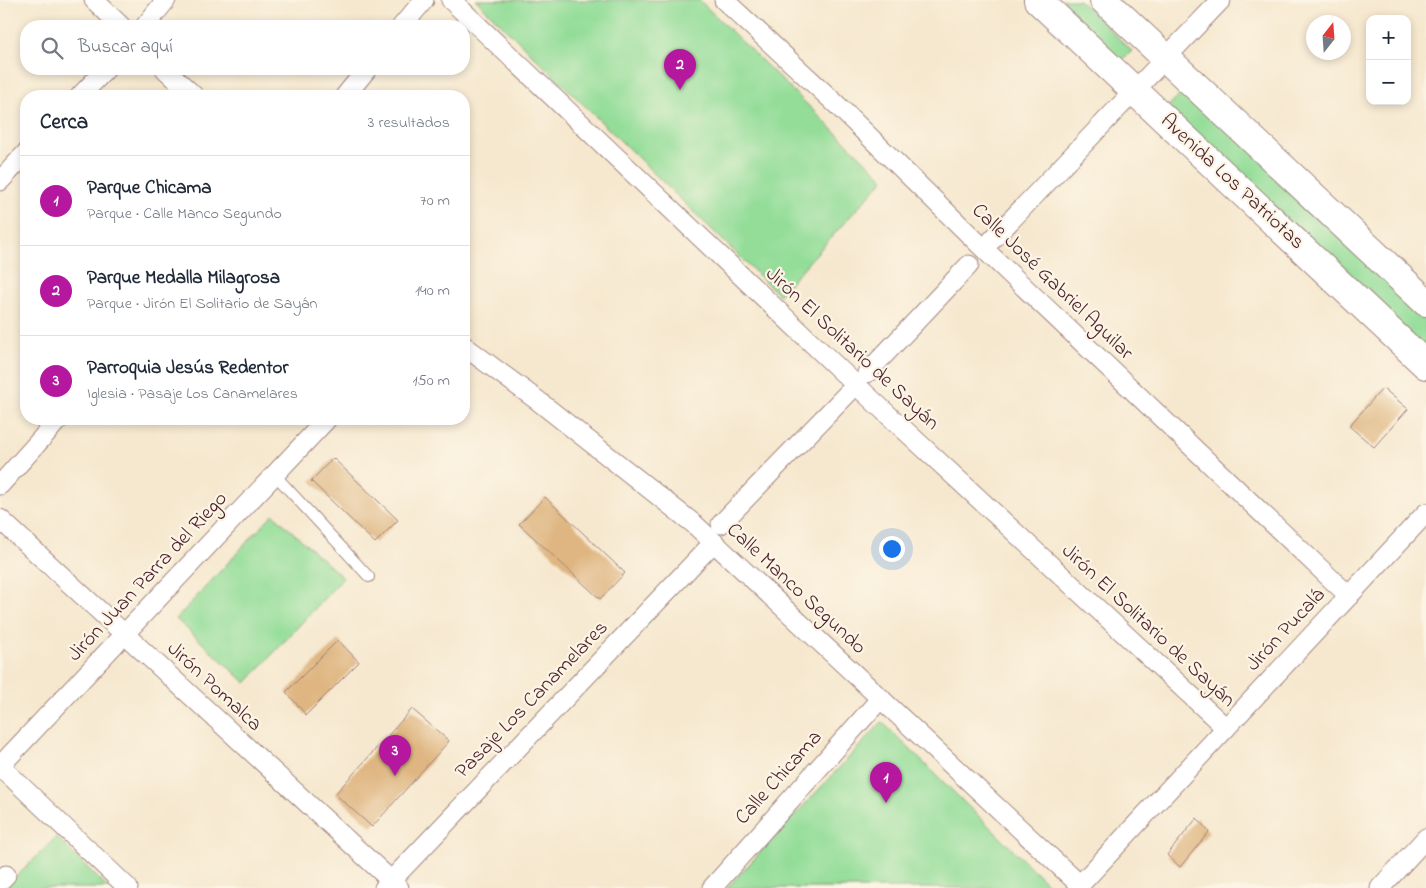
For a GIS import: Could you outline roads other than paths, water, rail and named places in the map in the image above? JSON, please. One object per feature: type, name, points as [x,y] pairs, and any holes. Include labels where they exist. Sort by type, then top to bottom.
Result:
[{"type":"main road","name":"Avenida Los Patriotas","points":[[1038,0],[1426,365]]},
{"type":"main road","points":[[1104,0],[1426,302]]},
{"type":"street","points":[[94,0],[115,20]]},
{"type":"street","points":[[150,20],[166,0]]},
{"type":"street","points":[[407,20],[424,0]]},
{"type":"street","name":"Jirón El Solitario de Sayán","points":[[451,0],[856,385],[1226,728]]},
{"type":"street","name":"Calle José Gabriel Aguilar","points":[[724,0],[835,103],[991,256],[1349,596]]},
{"type":"street","points":[[992,240],[1220,0]]},
{"type":"street","points":[[86,90],[100,75]]},
{"type":"street","points":[[171,75],[188,90]]},
{"type":"street","points":[[350,90],[362,75]]},
{"type":"street","points":[[0,181],[20,159]]},
{"type":"street","points":[[867,373],[969,264]]},
{"type":"street","name":"Calle Manco Segundo","points":[[470,350],[537,400],[694,524],[881,698],[1078,887]]},
{"type":"street","points":[[721,524],[848,393]]},
{"type":"street","points":[[0,485],[55,425]]},
{"type":"street","name":"Jirón Juan Parra del Riego","points":[[0,766],[321,425]]},
{"type":"street","name":"Jirón Pucalá","points":[[1078,887],[1426,513]]},
{"type":"street","name":"Jirón Pomalca","points":[[0,519],[391,886]]},
{"type":"street","name":"Pasaje Los Canamelares","points":[[391,886],[714,542]]},
{"type":"street","name":"Calle Chicama","points":[[712,888],[881,698]]},
{"type":"street","points":[[0,766],[128,888]]},
{"type":"street","points":[[1380,888],[1426,838]]},
{"type":"lane","points":[[275,475],[369,577]]},
{"type":"place","name":"Parque Medalla Milagrosa","points":[[680,90]]},
{"type":"place","name":"Parroquia Jesús Redentor","points":[[395,776]]},
{"type":"place","name":"Parque Chicama","points":[[886,803]]}]
